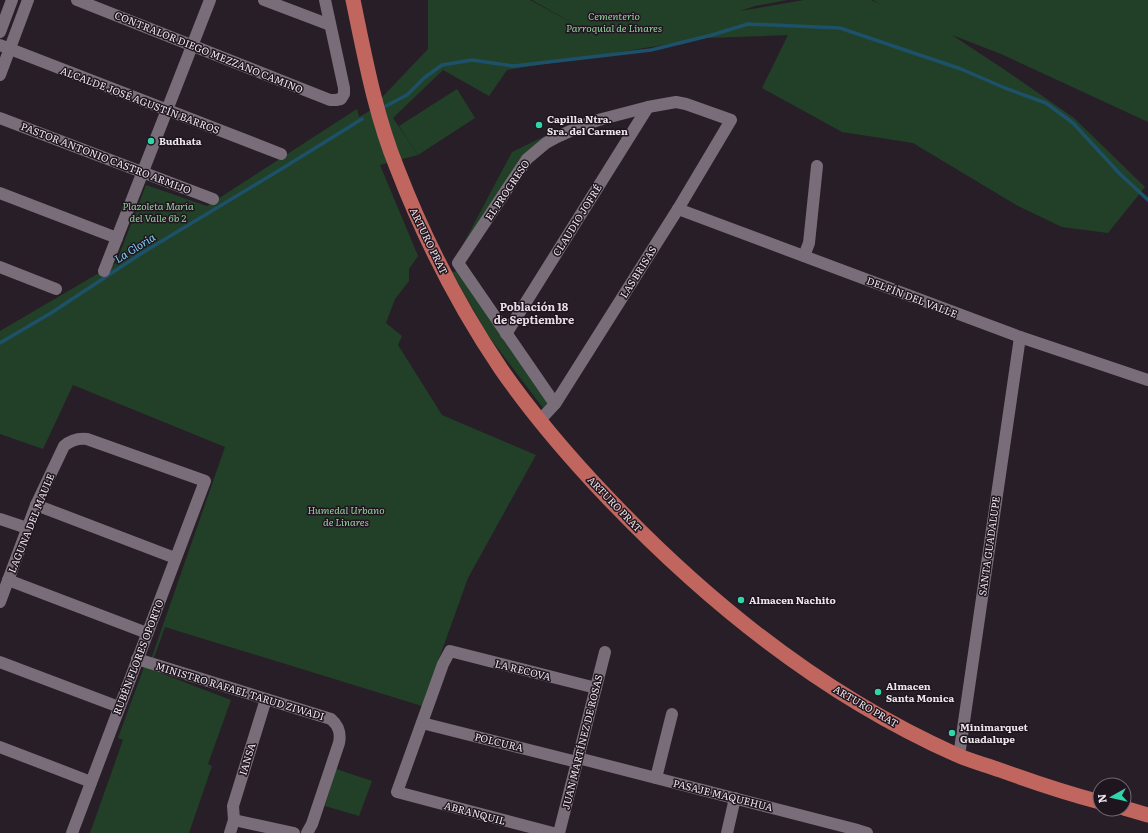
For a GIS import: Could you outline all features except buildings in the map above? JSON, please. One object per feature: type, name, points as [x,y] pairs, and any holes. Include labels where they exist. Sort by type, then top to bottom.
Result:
[{"type":"main road","name":"ARTURO PRAT","points":[[353,0],[375,102],[397,169],[421,225],[467,314],[503,371],[540,420],[586,474],[656,547],[703,590],[752,630],[812,673],[852,699],[898,726],[958,756],[1092,800]]},
{"type":"main road","points":[[1132,810],[1148,815]]},
{"type":"street","points":[[0,32],[12,0]]},
{"type":"street","points":[[0,75],[5,47],[28,0]]},
{"type":"street","name":"CONTRALOR DIEGO MEZZANO CAMINO","points":[[77,0],[330,100],[336,100],[341,99],[344,94],[344,88],[330,25]]},
{"type":"street","points":[[104,271],[210,0]]},
{"type":"street","points":[[264,0],[330,25]]},
{"type":"street","points":[[325,0],[330,25]]},
{"type":"street","name":"ALCALDE JOSÉ AGUSTÍN BARROS","points":[[5,47],[281,154]]},
{"type":"street","name":"EL PROGRESO","points":[[458,263],[527,159],[535,151],[557,137],[602,119],[648,107],[676,102],[686,104],[731,120]]},
{"type":"street","name":"CLAUDIO JOFRÉ","points":[[506,334],[648,107]]},
{"type":"street","name":"PASTOR ANTONIO CASTRO ARMIJO","points":[[0,118],[213,198]]},
{"type":"street","name":"LAS BRISAS","points":[[540,420],[555,404],[678,209],[731,120]]},
{"type":"street","points":[[804,256],[809,243],[818,166]]},
{"type":"street","points":[[0,193],[117,238]]},
{"type":"street","name":"DELFÍN DEL VALLE","points":[[678,209],[1020,337],[1148,380]]},
{"type":"street","name":"ARTURO PRAT","points":[[458,263],[555,404]]},
{"type":"street","points":[[0,267],[56,289]]},
{"type":"street","name":"SANTA GUADALUPE","points":[[958,756],[1020,337]]},
{"type":"street","name":"LAGUNA DEL MAULE","points":[[0,602],[36,505],[64,446],[75,439],[87,439]]},
{"type":"street","name":"RUBÉN FLORES OPORTO","points":[[72,833],[204,481],[87,439]]},
{"type":"street","points":[[36,505],[175,558]]},
{"type":"street","points":[[0,519],[27,528]]},
{"type":"street","points":[[8,580],[147,633]]},
{"type":"street","name":"LA RECOVA","points":[[422,723],[443,664],[450,651],[596,688]]},
{"type":"street","name":"JUAN MARTÍNEZ DE ROSAS","points":[[561,832],[605,652]]},
{"type":"street","name":"MINISTRO RAFAEL TARUD ZIWADI","points":[[137,659],[331,719],[336,723],[341,735],[339,743],[312,824],[305,832]]},
{"type":"street","points":[[0,662],[119,707]]},
{"type":"street","name":"IANSA","points":[[230,833],[234,820],[233,806],[266,699]]},
{"type":"street","points":[[656,778],[672,714]]},
{"type":"street","name":"POLCURA","points":[[422,723],[578,760]]},
{"type":"street","name":"ABRANQUIL","points":[[422,723],[397,792],[561,832]]},
{"type":"street","points":[[0,747],[91,782]]},
{"type":"street","name":"PASAJE MAQUEHUA","points":[[578,760],[854,828],[867,833]]},
{"type":"street","points":[[726,833],[735,798]]},
{"type":"street","points":[[234,820],[294,833]]},
{"type":"green space","name":"Humedal Urbano de Linares","points":[[428,0],[530,0],[576,25],[532,0],[787,0],[755,6],[740,11],[804,0],[871,0],[880,4],[873,0],[1148,0],[1148,122],[1001,54],[952,35],[1074,118],[1145,187],[1108,233],[1062,227],[1018,206],[913,143],[842,132],[762,88],[788,35],[707,38],[507,70],[489,96],[443,70],[393,118],[418,155],[380,165],[418,256],[409,269],[409,281],[395,299],[386,323],[402,336],[398,345],[442,415],[536,455],[468,578],[422,706],[165,627],[150,669],[231,700],[208,764],[212,766],[189,833],[90,833],[123,740],[118,738],[144,667],[148,668],[225,447],[73,385],[43,449],[0,434],[0,331],[116,263],[146,185],[207,206],[357,109],[359,117],[368,112],[428,49]]},
{"type":"green space","points":[[457,89],[475,118],[418,155],[399,126]]},
{"type":"green space","points":[[580,123],[545,142],[459,252],[512,152],[545,136]]},
{"type":"green space","points":[[457,271],[548,403],[543,408],[487,334],[452,272]]},
{"type":"green space","points":[[336,769],[372,781],[359,816],[325,806]]},
{"type":"waterway","points":[[386,106],[407,95],[424,78],[442,65],[472,60],[514,66],[651,50],[712,35],[748,24],[840,28],[961,69],[1005,88],[1046,103],[1073,123],[1120,174],[1148,200]]},
{"type":"waterway","name":"La Gloria","points":[[0,343],[51,313],[142,253],[362,119]]},
{"type":"place","name":"Capilla Ntra. Sra. del Carmen","points":[[539,125]]},
{"type":"place","name":"Budhata","points":[[151,141]]},
{"type":"place","name":"Almacen Nachito","points":[[741,600]]},
{"type":"place","name":"Almacen Santa Monica","points":[[878,692]]},
{"type":"place","name":"Minimarquet Guadalupe","points":[[952,733]]},
{"type":"district","name":"Población 18 de Septiembre","points":[[534,313]]},
{"type":"park label","name":"Cementerio Parroquial de Linares","points":[[614,22]]},
{"type":"park label","name":"Plazoleta María del Valle 6b 2","points":[[158,212]]}]
